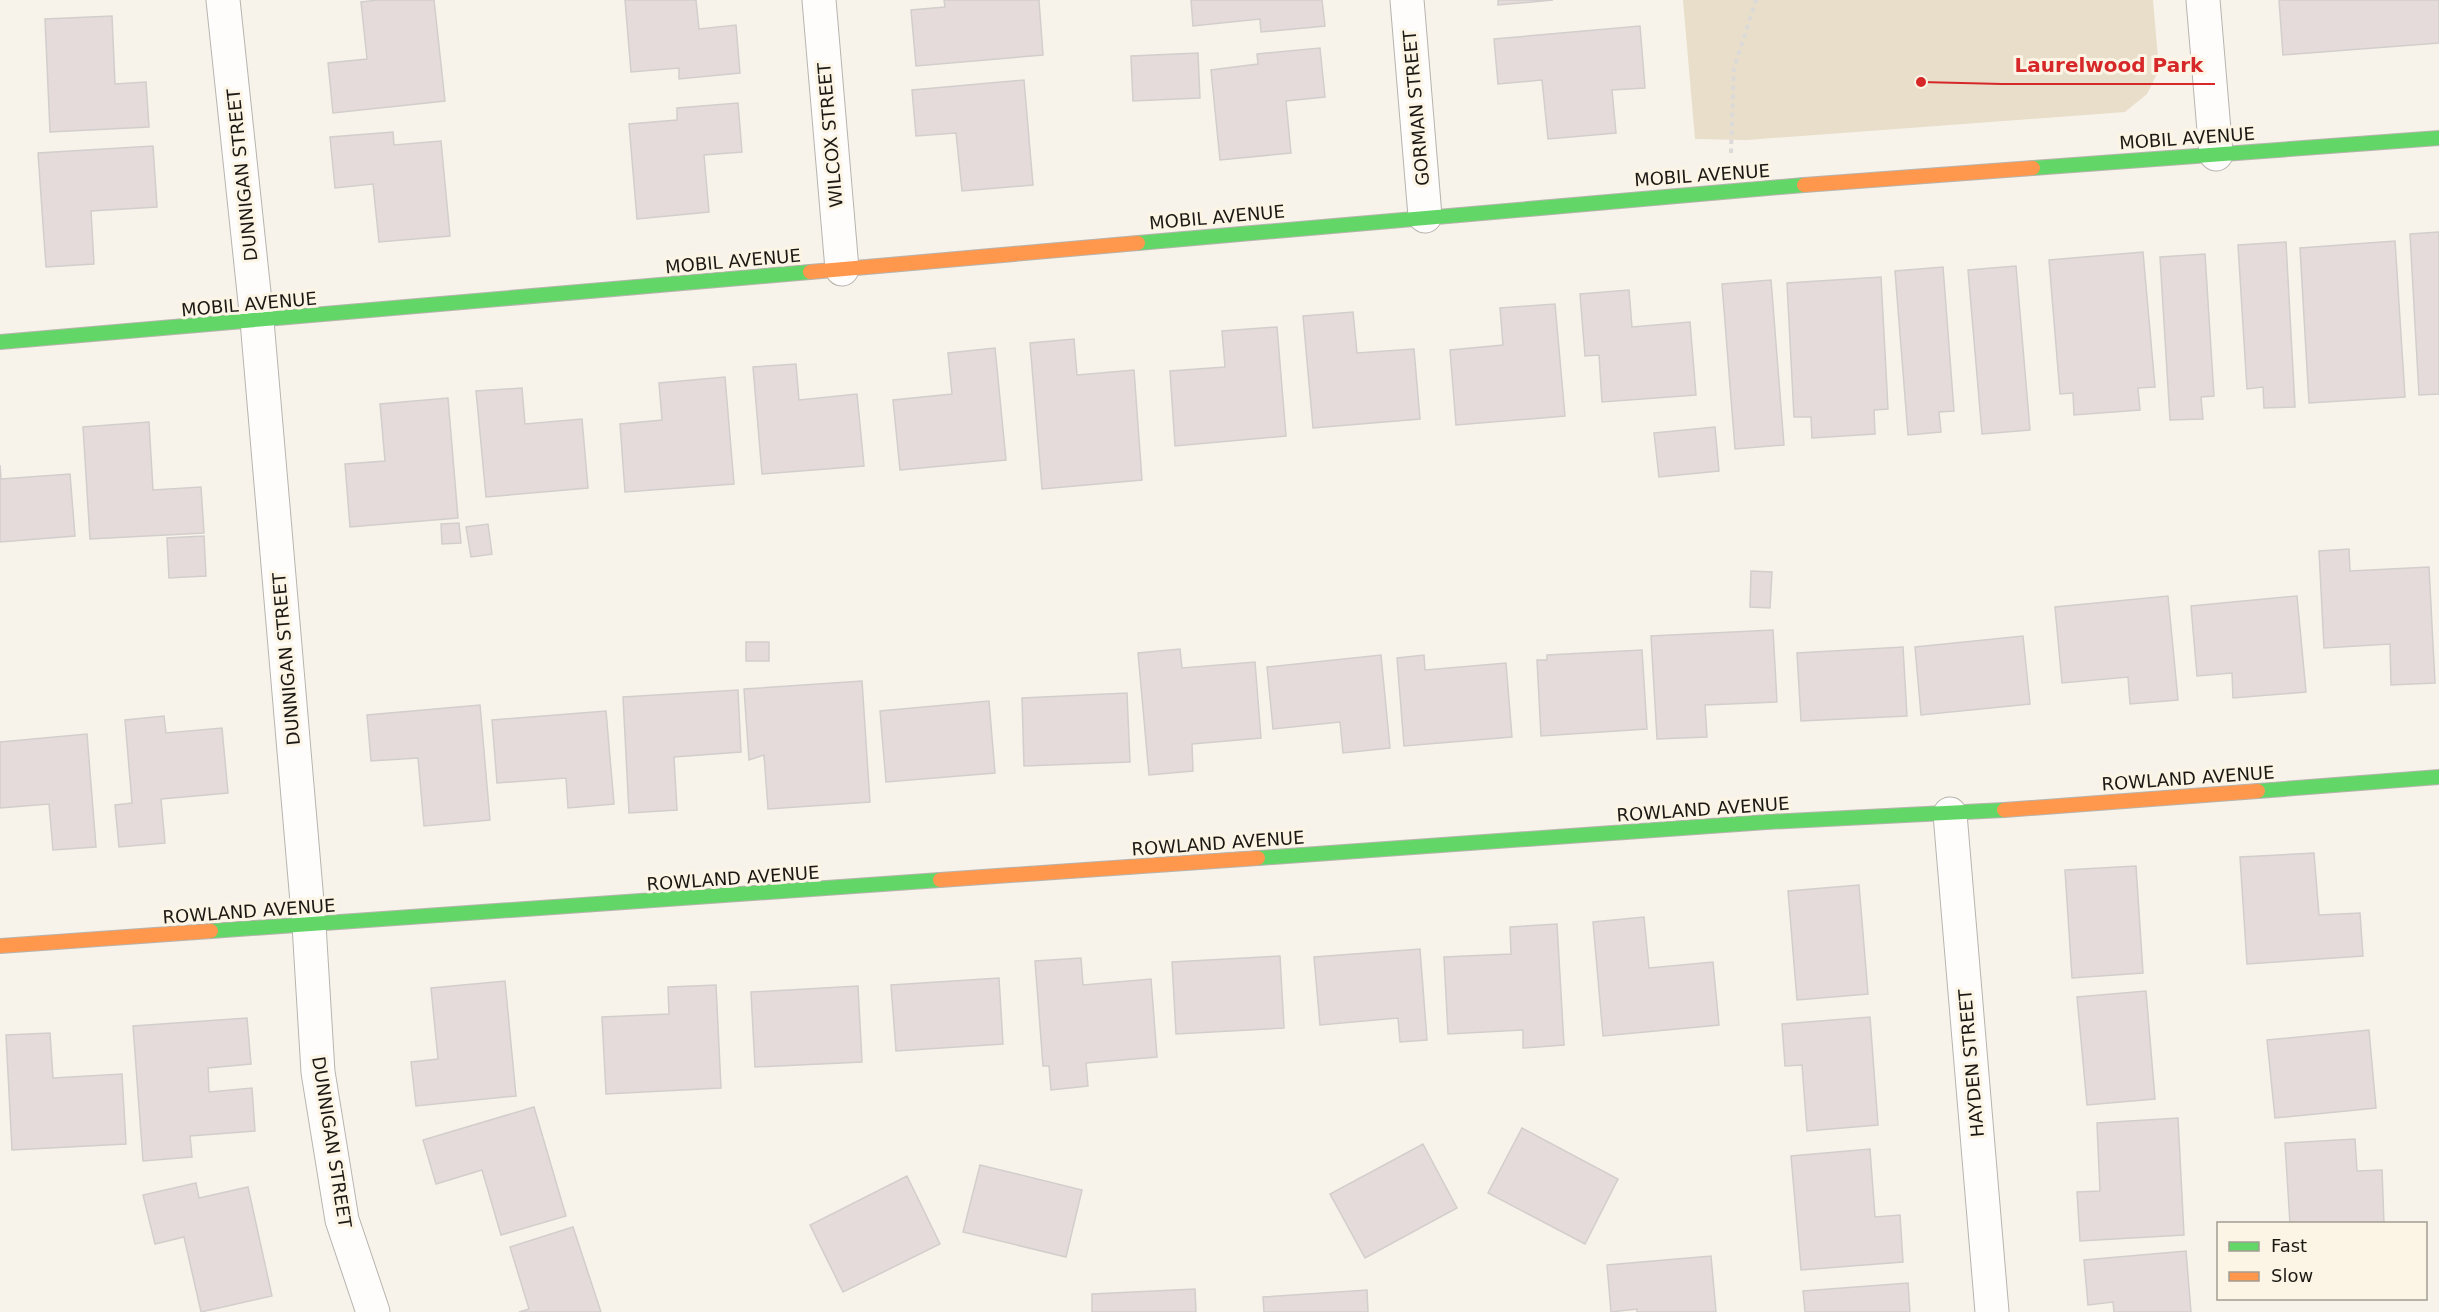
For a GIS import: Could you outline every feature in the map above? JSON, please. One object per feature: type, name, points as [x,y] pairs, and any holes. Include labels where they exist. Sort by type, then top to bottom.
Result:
[{"type":"street","name":"DUNNIGAN STREET","points":[[223,0],[258,321],[309,925],[318,1072],[340,1209],[373,1312]]},
{"type":"street","name":"WILCOX STREET","points":[[819,0],[842,269]]},
{"type":"street","name":"GORMAN STREET","points":[[1407,0],[1425,216]]},
{"type":"street","points":[[2203,0],[2216,154]]},
{"type":"street","name":"MOBIL AVENUE","points":[[0,342],[1730,190],[2439,138]]},
{"type":"street","name":"ROWLAND AVENUE","points":[[0,946],[1767,822],[1950,814],[2439,777]]},
{"type":"street","name":"HAYDEN STREET","points":[[1950,814],[1992,1312]]},
{"type":"path","points":[[1730,190],[1734,68],[1756,0]]},
{"type":"shaded area","points":[[1683,0],[2153,0],[2159,70],[2147,94],[2125,112],[1747,140],[1695,139]]},
{"type":"building","points":[[434,0],[445,101],[333,113],[328,63],[367,59],[361,2]]},
{"type":"building","points":[[625,0],[696,0],[699,29],[736,25],[740,73],[679,79],[679,68],[631,72]]},
{"type":"building","points":[[944,0],[1039,0],[1043,55],[916,66],[911,10],[945,7]]},
{"type":"building","points":[[1191,0],[1322,0],[1325,26],[1261,32],[1260,19],[1193,26]]},
{"type":"building","points":[[1498,0],[1553,0],[1498,5]]},
{"type":"building","points":[[2279,0],[2439,0],[2439,43],[2283,55]]},
{"type":"building","points":[[112,16],[115,84],[146,82],[149,127],[50,132],[45,19]]},
{"type":"building","points":[[1640,26],[1645,88],[1612,90],[1616,133],[1548,139],[1542,80],[1498,84],[1494,39]]},
{"type":"building","points":[[1320,48],[1325,97],[1286,101],[1291,153],[1220,160],[1211,70],[1258,64],[1257,54]]},
{"type":"building","points":[[1198,53],[1200,98],[1133,101],[1131,56]]},
{"type":"building","points":[[1024,80],[1033,185],[962,191],[956,133],[916,136],[912,90]]},
{"type":"building","points":[[738,103],[742,152],[704,155],[709,212],[637,219],[629,124],[677,120],[677,108]]},
{"type":"building","points":[[393,132],[394,145],[441,141],[450,236],[379,242],[373,184],[335,188],[330,137]]},
{"type":"building","points":[[153,146],[157,207],[91,211],[94,264],[46,267],[38,153]]},
{"type":"building","points":[[2439,232],[2439,394],[2419,395],[2410,234]]},
{"type":"building","points":[[2395,241],[2405,397],[2309,403],[2300,248]]},
{"type":"building","points":[[2286,242],[2295,407],[2264,408],[2263,387],[2247,389],[2238,245]]},
{"type":"building","points":[[2143,252],[2155,387],[2138,388],[2140,410],[2074,415],[2073,393],[2060,394],[2049,260]]},
{"type":"building","points":[[2205,254],[2214,396],[2201,397],[2203,419],[2170,420],[2160,257]]},
{"type":"building","points":[[2016,266],[2030,430],[1982,434],[1968,270]]},
{"type":"building","points":[[1943,267],[1954,411],[1939,412],[1941,432],[1908,435],[1895,271]]},
{"type":"building","points":[[1881,277],[1888,409],[1874,410],[1875,434],[1812,438],[1811,417],[1794,417],[1787,283]]},
{"type":"building","points":[[1771,280],[1784,445],[1735,449],[1722,284]]},
{"type":"building","points":[[1629,290],[1632,327],[1690,322],[1696,395],[1602,402],[1599,355],[1585,356],[1580,294]]},
{"type":"building","points":[[1555,304],[1565,416],[1456,425],[1450,350],[1503,345],[1500,308]]},
{"type":"building","points":[[1353,312],[1357,353],[1414,349],[1420,419],[1313,428],[1303,316]]},
{"type":"building","points":[[1277,327],[1286,436],[1175,446],[1170,371],[1225,367],[1222,331]]},
{"type":"building","points":[[1074,339],[1077,375],[1134,370],[1142,480],[1042,489],[1030,343]]},
{"type":"building","points":[[995,348],[1006,460],[900,470],[893,400],[952,394],[948,353]]},
{"type":"building","points":[[796,364],[799,400],[857,394],[864,466],[762,474],[753,367]]},
{"type":"building","points":[[725,377],[734,484],[625,492],[620,424],[662,420],[659,383]]},
{"type":"building","points":[[522,388],[525,424],[582,419],[588,488],[486,497],[476,391]]},
{"type":"building","points":[[448,398],[458,518],[350,527],[345,464],[385,461],[380,404]]},
{"type":"building","points":[[149,422],[153,490],[201,487],[204,533],[90,539],[83,427]]},
{"type":"building","points":[[1715,427],[1719,471],[1659,477],[1654,433]]},
{"type":"building","points":[[0,465],[1,479],[70,474],[75,536],[0,542]]},
{"type":"building","points":[[459,523],[461,543],[442,544],[441,524]]},
{"type":"building","points":[[488,524],[492,554],[471,557],[466,527]]},
{"type":"building","points":[[204,536],[206,576],[169,578],[167,538]]},
{"type":"building","points":[[2349,549],[2350,571],[2429,567],[2435,683],[2391,685],[2390,644],[2324,648],[2319,551]]},
{"type":"building","points":[[1751,571],[1772,572],[1770,608],[1750,607]]},
{"type":"building","points":[[2168,596],[2178,700],[2130,704],[2128,677],[2062,683],[2055,607]]},
{"type":"building","points":[[2297,596],[2306,692],[2233,698],[2232,673],[2197,676],[2191,606]]},
{"type":"building","points":[[1773,630],[1777,702],[1705,705],[1707,737],[1657,739],[1651,636]]},
{"type":"building","points":[[2023,636],[2030,704],[1921,715],[1915,647]]},
{"type":"building","points":[[746,642],[769,642],[769,661],[746,661]]},
{"type":"building","points":[[1903,647],[1907,716],[1801,721],[1797,653]]},
{"type":"building","points":[[1180,649],[1182,668],[1255,662],[1261,738],[1192,744],[1193,771],[1149,775],[1138,653]]},
{"type":"building","points":[[1642,650],[1647,729],[1541,736],[1537,660],[1547,660],[1547,655]]},
{"type":"building","points":[[1381,655],[1390,748],[1343,753],[1340,722],[1273,729],[1267,667]]},
{"type":"building","points":[[1424,655],[1425,670],[1506,663],[1512,737],[1404,746],[1397,658]]},
{"type":"building","points":[[862,681],[870,802],[768,809],[764,755],[749,760],[744,689]]},
{"type":"building","points":[[738,690],[741,752],[674,757],[677,810],[629,813],[623,697]]},
{"type":"building","points":[[1127,693],[1130,762],[1024,766],[1022,698]]},
{"type":"building","points":[[989,701],[995,773],[886,782],[880,711]]},
{"type":"building","points":[[480,705],[490,820],[424,826],[418,758],[371,761],[367,715]]},
{"type":"building","points":[[606,711],[614,804],[568,808],[566,778],[497,783],[492,720]]},
{"type":"building","points":[[164,716],[166,733],[222,728],[228,793],[161,799],[165,843],[119,847],[115,805],[132,803],[125,720]]},
{"type":"building","points":[[87,734],[96,847],[53,850],[49,804],[0,808],[0,742]]},
{"type":"building","points":[[2314,853],[2319,915],[2360,913],[2363,956],[2247,964],[2240,857]]},
{"type":"building","points":[[2136,866],[2143,973],[2072,978],[2065,870]]},
{"type":"building","points":[[1859,885],[1868,994],[1797,1000],[1788,891]]},
{"type":"building","points":[[1644,917],[1649,968],[1713,962],[1719,1025],[1603,1036],[1593,922]]},
{"type":"building","points":[[1557,924],[1564,1045],[1523,1048],[1523,1030],[1448,1034],[1444,957],[1511,954],[1510,927]]},
{"type":"building","points":[[1420,949],[1427,1040],[1400,1042],[1398,1018],[1320,1025],[1314,957]]},
{"type":"building","points":[[1280,956],[1284,1028],[1176,1034],[1172,962]]},
{"type":"building","points":[[1081,958],[1083,985],[1151,979],[1157,1057],[1086,1063],[1088,1086],[1051,1090],[1049,1066],[1043,1066],[1035,961]]},
{"type":"building","points":[[999,978],[1003,1044],[896,1051],[891,985]]},
{"type":"building","points":[[505,981],[516,1096],[416,1106],[411,1062],[438,1059],[431,988]]},
{"type":"building","points":[[716,985],[721,1088],[606,1094],[602,1017],[669,1014],[668,987]]},
{"type":"building","points":[[858,986],[862,1062],[755,1067],[751,992]]},
{"type":"building","points":[[2146,991],[2155,1099],[2087,1105],[2077,997]]},
{"type":"building","points":[[1870,1017],[1878,1125],[1807,1131],[1802,1065],[1785,1066],[1782,1024]]},
{"type":"building","points":[[247,1018],[251,1064],[208,1068],[209,1092],[252,1088],[255,1131],[190,1136],[192,1157],[143,1161],[133,1026]]},
{"type":"building","points":[[2369,1030],[2376,1108],[2275,1118],[2267,1040]]},
{"type":"building","points":[[50,1033],[53,1078],[122,1074],[126,1144],[12,1150],[6,1035]]},
{"type":"building","points":[[534,1107],[566,1216],[501,1235],[482,1170],[436,1184],[423,1140]]},
{"type":"building","points":[[2178,1118],[2184,1235],[2080,1241],[2077,1192],[2100,1191],[2097,1123]]},
{"type":"building","points":[[1522,1128],[1618,1179],[1585,1244],[1488,1193]]},
{"type":"building","points":[[2355,1139],[2357,1171],[2382,1170],[2384,1222],[2290,1222],[2285,1143]]},
{"type":"building","points":[[1423,1144],[1457,1208],[1365,1258],[1330,1194]]},
{"type":"building","points":[[1870,1149],[1875,1217],[1900,1215],[1903,1262],[1801,1270],[1791,1156]]},
{"type":"building","points":[[980,1165],[1082,1190],[1066,1257],[963,1232]]},
{"type":"building","points":[[907,1176],[940,1244],[843,1292],[810,1225]]},
{"type":"building","points":[[196,1183],[199,1198],[248,1187],[272,1296],[201,1312],[184,1237],[155,1244],[143,1195]]},
{"type":"building","points":[[573,1227],[601,1312],[519,1312],[529,1309],[510,1247]]},
{"type":"building","points":[[2186,1251],[2191,1312],[2114,1312],[2113,1302],[2088,1305],[2084,1260]]},
{"type":"building","points":[[1711,1256],[1716,1312],[1637,1312],[1637,1309],[1611,1312],[1607,1265]]},
{"type":"building","points":[[1908,1283],[1910,1312],[1805,1312],[1803,1291]]},
{"type":"building","points":[[1195,1289],[1196,1312],[1092,1312],[1092,1294]]},
{"type":"building","points":[[1367,1290],[1368,1312],[1264,1312],[1263,1297]]},
{"type":"traffic: fast","points":[[2033,168],[2439,138]]},
{"type":"traffic: fast","points":[[1138,243],[1804,185]]},
{"type":"traffic: fast","points":[[0,342],[810,272]]},
{"type":"traffic: fast","points":[[2258,791],[2439,777]]},
{"type":"traffic: fast","points":[[1258,858],[1767,822],[2004,810]]},
{"type":"traffic: fast","points":[[211,931],[940,880]]},
{"type":"traffic: slow","points":[[1804,185],[2033,168]]},
{"type":"traffic: slow","points":[[810,272],[1138,243]]},
{"type":"traffic: slow","points":[[2004,810],[2258,791]]},
{"type":"traffic: slow","points":[[940,880],[1258,858]]},
{"type":"traffic: slow","points":[[0,946],[211,931]]},
{"type":"place","name":"Laurelwood Park","points":[[1921,82]]}]
